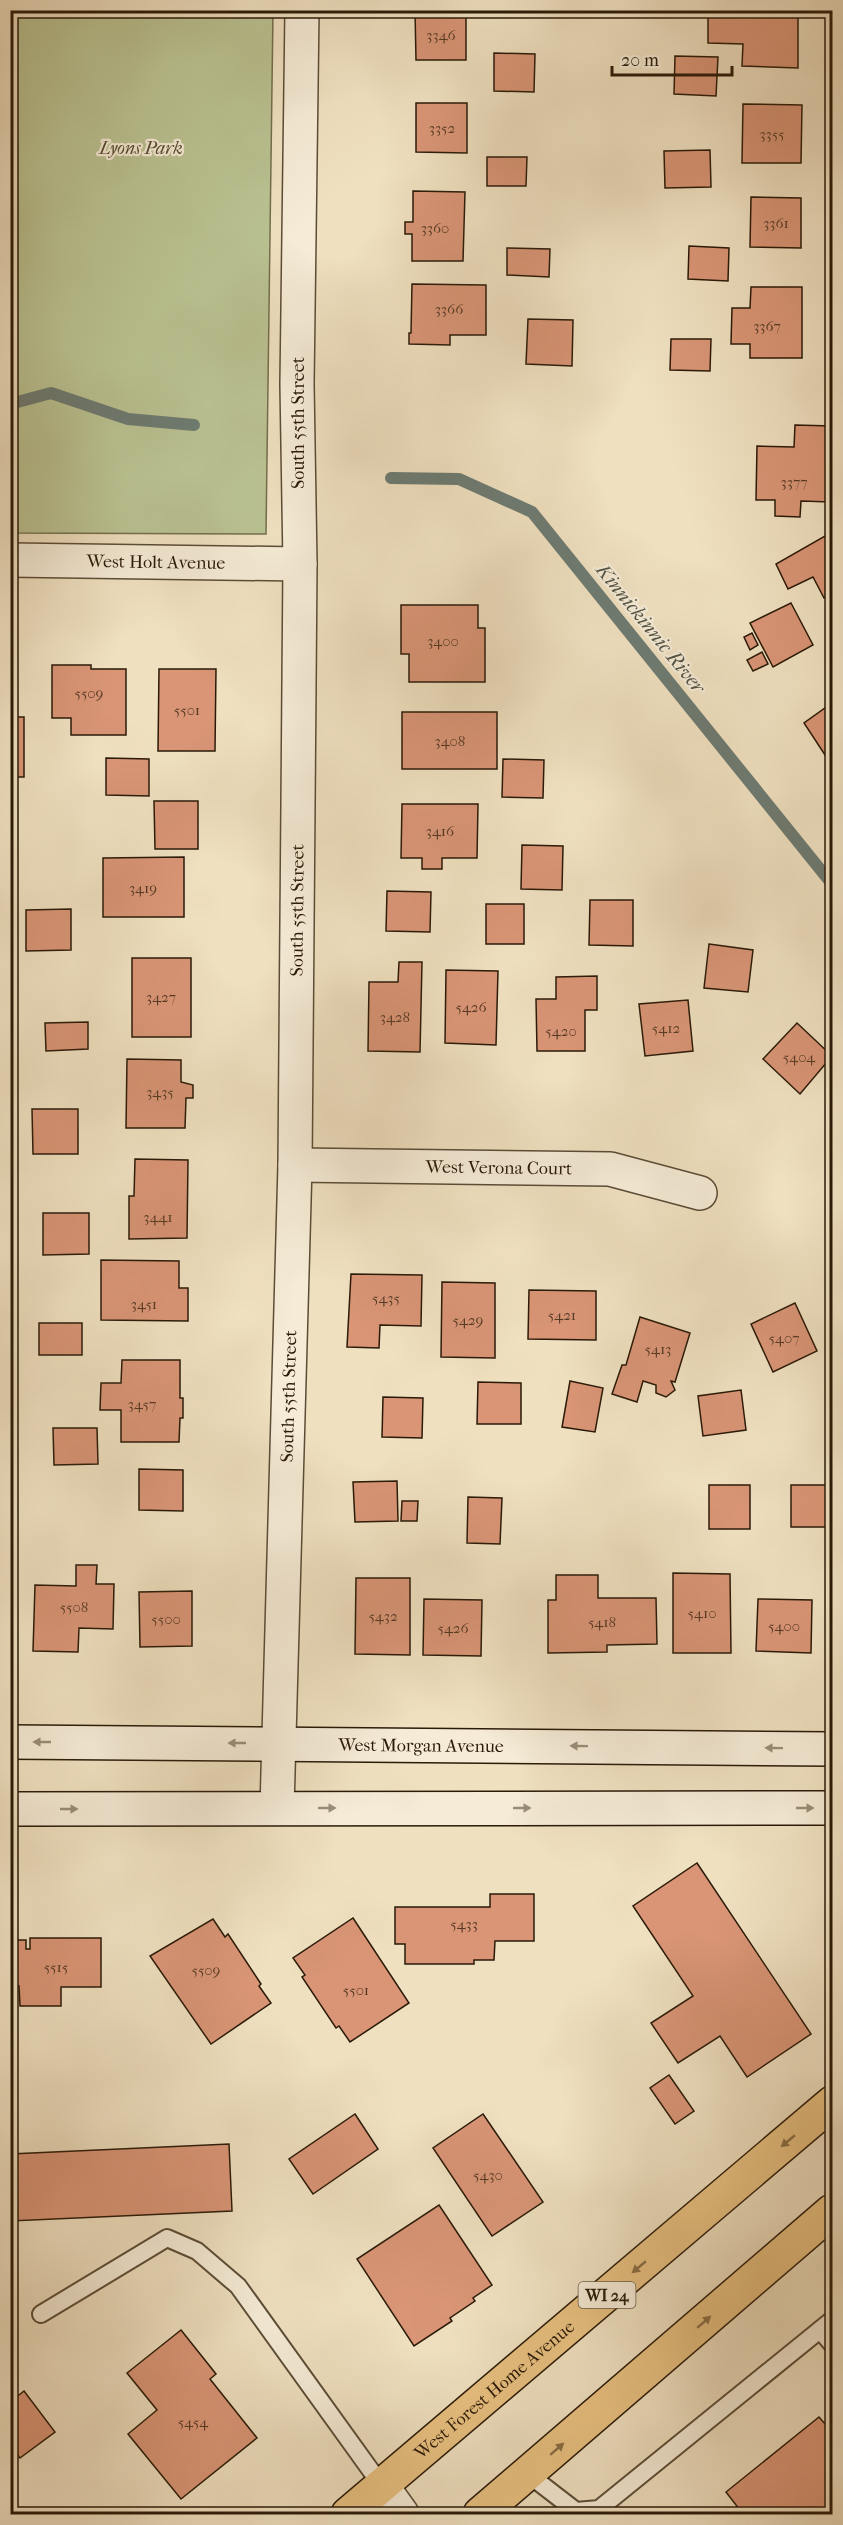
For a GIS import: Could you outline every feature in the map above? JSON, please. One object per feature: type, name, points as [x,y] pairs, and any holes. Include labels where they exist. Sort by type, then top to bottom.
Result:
[{"type":"main road","name":"West Forest Home Avenue","points":[[348,2514],[832,2103]]},
{"type":"main road","points":[[480,2514],[832,2211]]},
{"type":"street","name":"South 55th Street","points":[[277,1808],[295,1164],[300,564],[297,384],[302,10]]},
{"type":"street","name":"West Holt Avenue","points":[[10,560],[300,564]]},
{"type":"street","name":"West Verona Court","points":[[295,1164],[610,1169],[700,1193]]},
{"type":"street","name":"West Morgan Avenue","points":[[10,1742],[832,1749]]},
{"type":"street","points":[[10,1809],[832,1808]]},
{"type":"street","points":[[382,2486],[402,2514]]},
{"type":"lane","points":[[40,2314],[167,2238],[197,2251],[238,2286],[382,2486]]},
{"type":"lane","points":[[528,2474],[576,2511],[599,2509],[826,2325],[832,2344]]},
{"type":"green space","name":"Lyons Park","points":[[11,10],[273,11],[266,534],[11,533]]},
{"type":"building","points":[[415,10],[466,10],[466,60],[416,60]]},
{"type":"building","points":[[708,11],[798,14],[798,68],[742,66],[743,44],[708,43]]},
{"type":"building","points":[[494,53],[535,54],[534,92],[494,91]]},
{"type":"building","points":[[675,56],[718,57],[716,96],[674,94]]},
{"type":"building","points":[[416,103],[467,103],[467,153],[416,152]]},
{"type":"building","points":[[743,104],[802,105],[801,163],[742,163]]},
{"type":"building","points":[[710,150],[711,187],[665,188],[664,151]]},
{"type":"building","points":[[487,157],[527,157],[526,186],[487,186]]},
{"type":"building","points":[[413,191],[465,192],[463,261],[412,261],[412,234],[405,234],[405,222],[413,222]]},
{"type":"building","points":[[751,197],[801,198],[801,248],[750,247]]},
{"type":"building","points":[[689,246],[729,248],[728,281],[688,279]]},
{"type":"building","points":[[507,248],[550,249],[549,277],[507,275]]},
{"type":"building","points":[[412,284],[486,285],[486,335],[450,335],[450,345],[409,344]]},
{"type":"building","points":[[751,287],[802,287],[802,358],[750,358],[750,344],[731,344],[732,308],[750,308]]},
{"type":"building","points":[[528,319],[573,320],[572,366],[526,364]]},
{"type":"building","points":[[671,339],[711,339],[710,371],[670,370]]},
{"type":"building","points":[[795,425],[832,426],[831,502],[801,501],[800,517],[775,516],[775,500],[756,500],[757,446],[794,447]]},
{"type":"building","points":[[832,532],[832,593],[824,598],[813,577],[788,589],[776,564]]},
{"type":"building","points":[[791,603],[813,645],[773,667],[750,623]]},
{"type":"building","points":[[401,605],[478,605],[478,628],[485,628],[485,682],[409,682],[409,654],[401,654]]},
{"type":"building","points":[[752,633],[758,645],[750,650],[744,637]]},
{"type":"building","points":[[762,652],[768,664],[753,671],[747,660]]},
{"type":"building","points":[[52,665],[91,665],[91,669],[126,669],[126,735],[71,735],[71,718],[52,718]]},
{"type":"building","points":[[159,669],[216,669],[215,751],[158,751]]},
{"type":"building","points":[[832,703],[832,758],[829,761],[804,723]]},
{"type":"building","points":[[402,712],[497,712],[497,769],[402,769]]},
{"type":"building","points":[[10,717],[24,717],[24,777],[10,777]]},
{"type":"building","points":[[106,758],[149,759],[149,796],[106,795]]},
{"type":"building","points":[[503,759],[544,760],[543,798],[502,797]]},
{"type":"building","points":[[154,801],[198,801],[198,849],[155,849]]},
{"type":"building","points":[[402,804],[478,804],[477,858],[442,858],[442,869],[422,869],[422,858],[401,858]]},
{"type":"building","points":[[522,845],[563,846],[562,890],[521,889]]},
{"type":"building","points":[[184,857],[184,917],[103,917],[103,858]]},
{"type":"building","points":[[387,891],[431,892],[430,932],[386,931]]},
{"type":"building","points":[[590,900],[633,900],[633,946],[589,945]]},
{"type":"building","points":[[486,904],[524,904],[524,944],[486,944]]},
{"type":"building","points":[[71,909],[71,950],[26,951],[26,910]]},
{"type":"building","points":[[709,944],[753,950],[748,992],[704,988]]},
{"type":"building","points":[[132,958],[191,958],[191,1037],[132,1037]]},
{"type":"building","points":[[399,962],[422,962],[420,1052],[368,1051],[369,982],[398,982]]},
{"type":"building","points":[[446,970],[498,971],[496,1045],[445,1043]]},
{"type":"building","points":[[597,976],[597,1010],[585,1010],[585,1051],[537,1051],[536,999],[556,999],[556,977]]},
{"type":"building","points":[[688,1000],[693,1051],[645,1056],[639,1004]]},
{"type":"building","points":[[88,1022],[88,1049],[46,1051],[45,1023]]},
{"type":"building","points":[[797,1023],[832,1056],[800,1094],[763,1059]]},
{"type":"building","points":[[127,1059],[181,1060],[181,1082],[193,1085],[193,1098],[186,1098],[185,1128],[126,1128]]},
{"type":"building","points":[[32,1109],[78,1109],[78,1154],[33,1154]]},
{"type":"building","points":[[135,1159],[188,1160],[187,1238],[129,1239],[129,1196],[134,1196]]},
{"type":"building","points":[[43,1213],[89,1213],[89,1254],[43,1255]]},
{"type":"building","points":[[101,1260],[179,1261],[179,1288],[188,1288],[188,1321],[101,1320]]},
{"type":"building","points":[[351,1274],[422,1275],[421,1326],[380,1325],[379,1348],[347,1347]]},
{"type":"building","points":[[442,1282],[495,1283],[495,1358],[441,1357]]},
{"type":"building","points":[[529,1290],[596,1291],[596,1340],[528,1339]]},
{"type":"building","points":[[795,1303],[817,1351],[773,1372],[751,1324]]},
{"type":"building","points":[[640,1317],[690,1333],[675,1382],[671,1381],[675,1390],[666,1397],[656,1393],[656,1385],[643,1381],[637,1402],[612,1394],[622,1365],[626,1365]]},
{"type":"building","points":[[39,1323],[82,1323],[82,1355],[39,1355]]},
{"type":"building","points":[[122,1360],[180,1360],[180,1398],[183,1398],[183,1418],[180,1418],[179,1442],[121,1442],[121,1410],[100,1410],[101,1383],[121,1383]]},
{"type":"building","points":[[570,1381],[603,1388],[595,1432],[562,1427]]},
{"type":"building","points":[[478,1382],[521,1383],[521,1424],[477,1424]]},
{"type":"building","points":[[741,1390],[746,1430],[703,1436],[698,1396]]},
{"type":"building","points":[[383,1397],[423,1398],[422,1438],[382,1437]]},
{"type":"building","points":[[53,1428],[97,1428],[98,1464],[54,1465]]},
{"type":"building","points":[[139,1469],[183,1470],[183,1511],[139,1510]]},
{"type":"building","points":[[397,1481],[398,1521],[355,1522],[353,1482]]},
{"type":"building","points":[[709,1485],[750,1485],[750,1529],[709,1529]]},
{"type":"building","points":[[791,1485],[832,1485],[832,1527],[791,1527]]},
{"type":"building","points":[[468,1497],[502,1498],[500,1544],[467,1543]]},
{"type":"building","points":[[402,1501],[418,1501],[417,1521],[401,1521]]},
{"type":"building","points":[[76,1565],[97,1565],[96,1584],[114,1584],[113,1629],[79,1628],[78,1652],[33,1651],[35,1585],[76,1586]]},
{"type":"building","points":[[673,1573],[730,1574],[731,1653],[673,1653]]},
{"type":"building","points":[[556,1575],[598,1575],[598,1598],[656,1598],[657,1644],[607,1645],[607,1652],[548,1653],[548,1600],[556,1600]]},
{"type":"building","points":[[356,1578],[410,1578],[410,1655],[355,1654]]},
{"type":"building","points":[[192,1591],[192,1646],[140,1647],[139,1592]]},
{"type":"building","points":[[424,1599],[482,1600],[481,1656],[423,1655]]},
{"type":"building","points":[[758,1599],[812,1600],[811,1653],[756,1651]]},
{"type":"building","points":[[10,1606],[17,1606],[16,1655],[10,1655]]},
{"type":"building","points":[[697,1863],[811,2034],[747,2077],[720,2036],[678,2063],[651,2023],[693,1996],[633,1906]]},
{"type":"building","points":[[490,1894],[534,1894],[534,1941],[495,1941],[494,1960],[474,1960],[474,1964],[405,1964],[405,1944],[395,1944],[395,1907],[490,1907]]},
{"type":"building","points":[[353,1918],[409,2003],[350,2042],[339,2026],[336,2028],[302,1977],[305,1975],[293,1958]]},
{"type":"building","points":[[213,1919],[225,1937],[228,1934],[271,2003],[211,2044],[150,1956]]},
{"type":"building","points":[[30,1938],[101,1938],[101,1987],[61,1987],[61,2006],[20,2006],[19,1986],[10,1986],[10,1940],[26,1940],[26,1949],[30,1949]]},
{"type":"building","points":[[669,2075],[694,2111],[675,2124],[650,2088]]},
{"type":"building","points":[[355,2114],[378,2149],[313,2194],[289,2159]]},
{"type":"building","points":[[483,2114],[543,2202],[492,2236],[433,2148]]},
{"type":"building","points":[[229,2144],[232,2211],[10,2221],[10,2154]]},
{"type":"building","points":[[439,2205],[492,2285],[473,2298],[475,2301],[450,2318],[452,2321],[414,2346],[357,2259]]},
{"type":"building","points":[[181,2330],[216,2374],[210,2379],[257,2438],[181,2499],[128,2434],[157,2410],[127,2373]]},
{"type":"building","points":[[24,2391],[55,2432],[20,2458],[10,2445],[10,2402]]},
{"type":"building","points":[[819,2417],[832,2432],[832,2514],[734,2514],[740,2510],[726,2492]]},
{"type":"waterway","name":"Kinnickinnic River","points":[[10,404],[51,393],[128,419],[194,425]]},
{"type":"waterway","name":"Kinnickinnic River","points":[[391,478],[459,479],[532,512],[832,884]]}]
